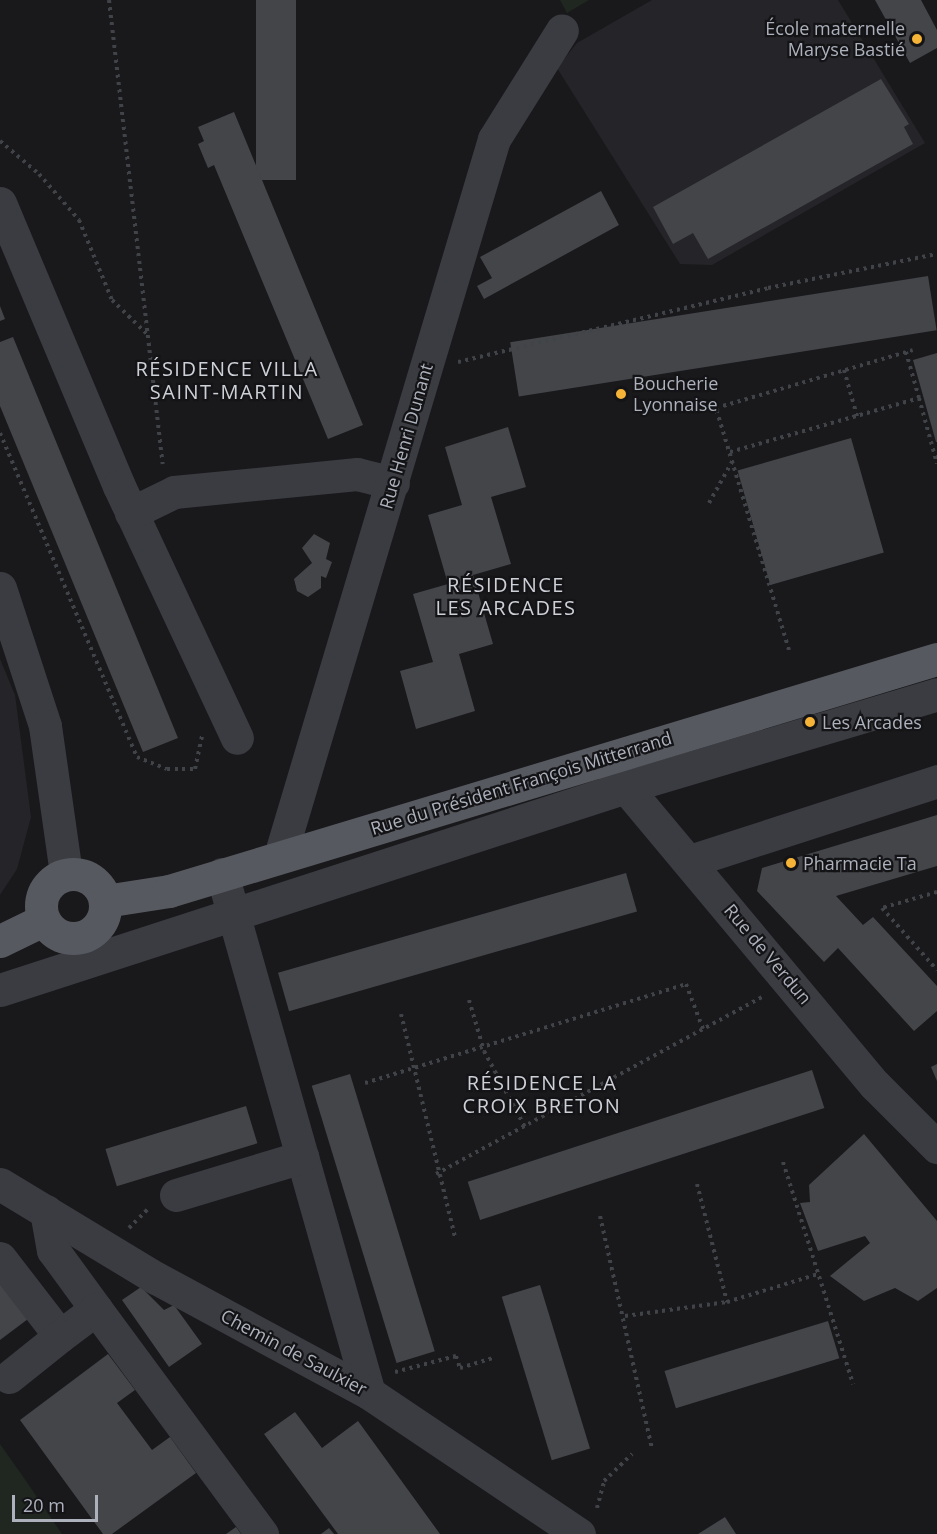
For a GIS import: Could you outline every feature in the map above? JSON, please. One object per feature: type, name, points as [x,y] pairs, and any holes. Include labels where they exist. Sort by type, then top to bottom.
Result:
[{"type":"main road","name":"Rue du Président François Mitterrand","points":[[105,901],[222,874],[601,758],[937,659]]},
{"type":"main road","points":[[66,874],[87,876],[105,901],[96,928],[70,951],[44,920],[44,892],[66,874]]},
{"type":"main road","points":[[0,941],[44,920]]},
{"type":"street","name":"Rue Henri Dunant","points":[[280,856],[494,139],[562,30]]},
{"type":"street","points":[[0,202],[131,513],[237,738]]},
{"type":"street","points":[[131,513],[174,492],[357,474],[393,483]]},
{"type":"street","points":[[0,588],[45,726],[66,874]]},
{"type":"street","points":[[0,990],[39,980],[70,951],[234,917],[626,787],[937,694]]},
{"type":"street","name":"Rue de Verdun","points":[[601,758],[690,861],[875,1085],[937,1147]]},
{"type":"street","points":[[690,861],[937,781]]},
{"type":"street","points":[[222,874],[367,1386]]},
{"type":"street","points":[[176,1195],[302,1157]]},
{"type":"street","name":"Chemin de Saulxier","points":[[0,1184],[110,1249],[367,1386],[587,1524]]},
{"type":"street","points":[[45,1211],[53,1250],[262,1534]]},
{"type":"street","points":[[0,1258],[60,1336]]},
{"type":"street","points":[[9,1377],[96,1309]]},
{"type":"path","points":[[0,141],[39,174],[79,220],[112,300],[149,336]]},
{"type":"path","points":[[425,370],[768,288],[937,254]]},
{"type":"path","points":[[789,650],[716,408],[913,350]]},
{"type":"path","points":[[906,352],[937,464]]},
{"type":"path","points":[[844,370],[857,416]]},
{"type":"path","points":[[730,452],[918,398]]},
{"type":"path","points":[[709,503],[733,460]]},
{"type":"path","points":[[937,892],[882,908],[937,970]]},
{"type":"path","points":[[436,1174],[790,981]]},
{"type":"path","points":[[365,1083],[686,984],[703,1029]]},
{"type":"path","points":[[469,1000],[483,1046],[525,1127]]},
{"type":"path","points":[[402,1014],[436,1174],[455,1238]]},
{"type":"path","points":[[783,1162],[853,1384]]},
{"type":"path","points":[[697,1184],[727,1302]]},
{"type":"path","points":[[110,1249],[140,1216],[176,1195]]},
{"type":"path","points":[[600,1216],[625,1316],[651,1448]]},
{"type":"path","points":[[625,1316],[727,1302],[818,1274]]},
{"type":"path","points":[[367,1386],[456,1356],[460,1368],[492,1358]]},
{"type":"path","points":[[587,1524],[604,1481],[632,1454]]},
{"type":"shaded area","points":[[560,0],[589,0],[567,13]]},
{"type":"shaded area","points":[[652,0],[838,0],[925,143],[712,265],[680,264],[557,68],[577,43]]},
{"type":"shaded area","points":[[0,659],[15,695],[31,817],[17,869],[0,895]]},
{"type":"shaded area","points":[[0,1444],[24,1478],[62,1534],[0,1534]]},
{"type":"building","points":[[256,0],[296,0],[296,180],[256,180]]},
{"type":"building","name":"École maternelle Maryse Bastié","points":[[875,0],[921,0],[937,30],[937,48],[910,63]]},
{"type":"building","points":[[881,79],[909,124],[904,127],[913,144],[708,259],[693,233],[673,244],[653,207]]},
{"type":"building","points":[[234,112],[363,425],[328,439],[214,165],[208,168],[198,144],[204,141],[198,127]]},
{"type":"building","points":[[601,191],[619,225],[484,299],[477,286],[492,278],[480,257]]},
{"type":"building","points":[[928,276],[937,330],[519,396],[510,342]]},
{"type":"building","points":[[0,306],[5,319],[0,321]]},
{"type":"building","points":[[13,337],[178,738],[143,752],[0,406],[0,342]]},
{"type":"building","points":[[937,353],[937,442],[936,442],[913,360]]},
{"type":"building","points":[[508,427],[526,487],[491,497],[511,564],[473,575],[493,644],[459,654],[475,711],[416,729],[400,671],[433,662],[413,594],[448,584],[428,515],[462,505],[445,447]]},
{"type":"building","points":[[851,438],[884,552],[770,585],[738,471]]},
{"type":"building","points":[[314,534],[330,543],[326,559],[332,562],[326,578],[321,576],[321,588],[308,597],[297,591],[294,579],[312,563],[302,548]]},
{"type":"building","points":[[937,815],[937,866],[836,896],[863,925],[873,917],[937,986],[937,1011],[914,1031],[838,948],[824,962],[757,891],[762,868]]},
{"type":"building","points":[[626,873],[637,911],[289,1011],[278,973]]},
{"type":"building","points":[[937,1064],[937,1081],[931,1067]]},
{"type":"building","points":[[812,1070],[824,1108],[480,1220],[468,1182]]},
{"type":"building","points":[[350,1074],[435,1351],[397,1363],[312,1086]]},
{"type":"building","points":[[246,1106],[257,1143],[117,1186],[105,1149]]},
{"type":"building","points":[[864,1134],[937,1221],[937,1288],[918,1301],[895,1288],[864,1301],[830,1276],[870,1243],[865,1236],[818,1251],[800,1203],[810,1202],[809,1185]]},
{"type":"building","points":[[0,1282],[28,1319],[0,1340]]},
{"type":"building","points":[[540,1285],[590,1449],[552,1460],[502,1297]]},
{"type":"building","points":[[141,1287],[164,1310],[174,1305],[202,1344],[169,1367],[122,1300]]},
{"type":"building","points":[[828,1321],[839,1358],[676,1408],[664,1371]]},
{"type":"building","points":[[108,1354],[135,1390],[117,1403],[152,1450],[170,1437],[196,1473],[112,1534],[103,1534],[20,1420]]},
{"type":"building","points":[[295,1412],[322,1448],[358,1421],[440,1534],[338,1534],[264,1434]]},
{"type":"building","points":[[725,1517],[736,1534],[698,1534]]},
{"type":"building","points":[[236,1527],[241,1534],[226,1534]]},
{"type":"building","points":[[329,1528],[334,1534],[321,1534]]},
{"type":"place","name":"École maternelle Maryse Bastié","points":[[917,39]]},
{"type":"place","name":"Boucherie Lyonnaise","points":[[621,394]]},
{"type":"place","name":"Les Arcades","points":[[810,722]]},
{"type":"place","name":"Pharmacie Ta","points":[[791,863]]},
{"type":"district","name":"RÉSIDENCE VILLA SAINT-MARTIN","points":[[227,380]]},
{"type":"district","name":"RÉSIDENCE LES ARCADES","points":[[506,596]]},
{"type":"district","name":"RÉSIDENCE LA CROIX BRETON","points":[[542,1094]]}]
